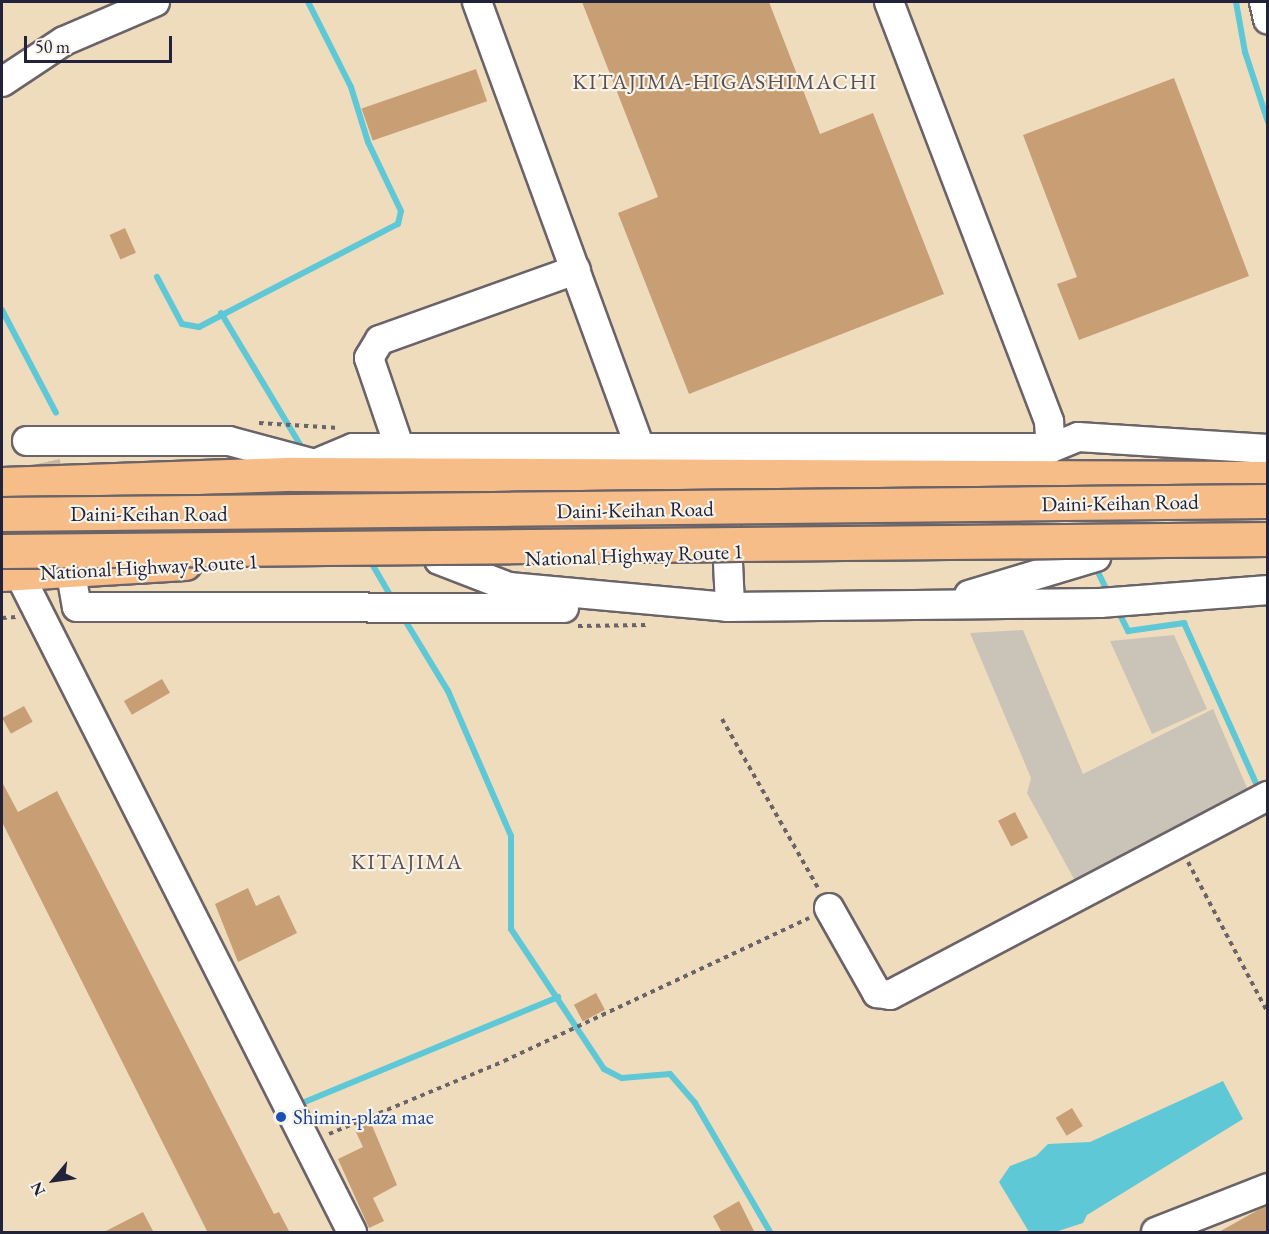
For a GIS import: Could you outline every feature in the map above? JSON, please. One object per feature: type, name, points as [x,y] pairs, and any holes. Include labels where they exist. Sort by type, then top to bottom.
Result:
[{"type":"highway","points":[[2,484],[561,463],[1087,477],[1268,478]]},
{"type":"highway","name":"Daini-Keihan Road","points":[[2,514],[1268,501]]},
{"type":"highway","name":"Daini-Keihan Road","points":[[7,566],[1268,539]]},
{"type":"highway","name":"National Highway Route 1","points":[[7,566],[222,561],[439,560],[930,546],[1096,557],[1268,553]]},
{"type":"street","points":[[2,82],[64,41],[155,2]]},
{"type":"street","points":[[477,2],[642,452]]},
{"type":"street","points":[[890,2],[1049,422],[1053,446],[1082,465],[1087,477]]},
{"type":"street","points":[[400,449],[369,358],[380,340],[576,270]]},
{"type":"street","points":[[39,448],[229,441],[311,472],[353,448],[400,449],[561,463],[642,452],[1053,446],[1078,437],[1268,449]]},
{"type":"street","points":[[561,463],[566,484],[593,488],[705,481],[725,499],[730,607]]},
{"type":"street","points":[[2,539],[7,566],[352,1233]]},
{"type":"street","points":[[938,604],[1096,557]]},
{"type":"street","points":[[439,560],[509,586],[640,602],[730,607],[1117,601],[1268,590]]},
{"type":"street","points":[[73,585],[77,607],[586,608],[640,602]]},
{"type":"street","points":[[830,908],[877,993],[891,995],[1179,846],[1262,799]]},
{"type":"street","points":[[1156,1233],[1268,1188]]},
{"type":"path","points":[[306,1144],[504,1061],[830,908],[722,719]]},
{"type":"path","points":[[1179,846],[1268,1013]]},
{"type":"shaded area","points":[[1023,630],[1083,774],[1213,709],[1251,797],[1080,890],[1027,793],[1031,778],[970,633]]},
{"type":"shaded area","points":[[1174,635],[1207,709],[1152,734],[1110,641]]},
{"type":"water","points":[[1223,1081],[1243,1119],[1087,1215],[1083,1223],[1055,1232],[1029,1232],[999,1182],[1010,1166],[1036,1156],[1048,1144],[1090,1142]]},
{"type":"building","points":[[582,2],[769,2],[820,134],[873,113],[944,294],[689,394],[618,213],[658,197]]},
{"type":"building","points":[[476,69],[487,101],[373,141],[362,108]]},
{"type":"building","points":[[1174,78],[1249,276],[1079,340],[1057,284],[1077,277],[1023,135]]},
{"type":"building","points":[[125,228],[136,253],[120,260],[109,235]]},
{"type":"building","points":[[162,679],[170,693],[132,715],[124,701]]},
{"type":"building","points":[[24,706],[33,722],[11,734],[2,718]]},
{"type":"building","points":[[2,782],[18,812],[57,791],[274,1214],[279,1212],[290,1233],[208,1233],[2,822]]},
{"type":"building","points":[[1015,812],[1028,838],[1011,846],[998,821]]},
{"type":"building","points":[[248,888],[256,906],[279,895],[297,933],[238,962],[215,904]]},
{"type":"building","points":[[596,993],[605,1010],[583,1022],[574,1005]]},
{"type":"building","points":[[1072,1108],[1083,1126],[1067,1136],[1056,1118]]},
{"type":"building","points":[[371,1123],[397,1185],[373,1198],[384,1221],[369,1228],[338,1159],[363,1147],[355,1130]]},
{"type":"building","points":[[739,1201],[755,1233],[722,1233],[713,1216]]},
{"type":"building","points":[[1268,1206],[1268,1233],[1217,1233],[1258,1210]]},
{"type":"building","points":[[143,1212],[154,1233],[102,1233]]},
{"type":"waterway","points":[[157,277],[182,324],[199,327],[398,224],[401,211],[368,142],[351,87],[308,2]]},
{"type":"waterway","points":[[1236,2],[1245,52],[1268,122]]},
{"type":"waterway","points":[[2,310],[56,413]]},
{"type":"waterway","points":[[221,313],[304,451]]},
{"type":"waterway","points":[[368,557],[393,600]]},
{"type":"waterway","points":[[1095,566],[1109,595]]},
{"type":"waterway","points":[[1117,609],[1128,631],[1184,623],[1260,792]]},
{"type":"waterway","points":[[403,617],[448,691],[511,836],[511,929],[604,1069],[622,1078],[670,1074],[695,1103],[770,1232]]},
{"type":"waterway","points":[[295,1106],[558,997]]},
{"type":"tunnel","points":[[46,462],[70,572]]},
{"type":"place","name":"Shimin-plaza mae","points":[[281,1117]]},
{"type":"district","name":"KITAJIMA-HIGASHIMACHI","points":[[725,82]]},
{"type":"district","name":"KITAJIMA","points":[[407,862]]}]
